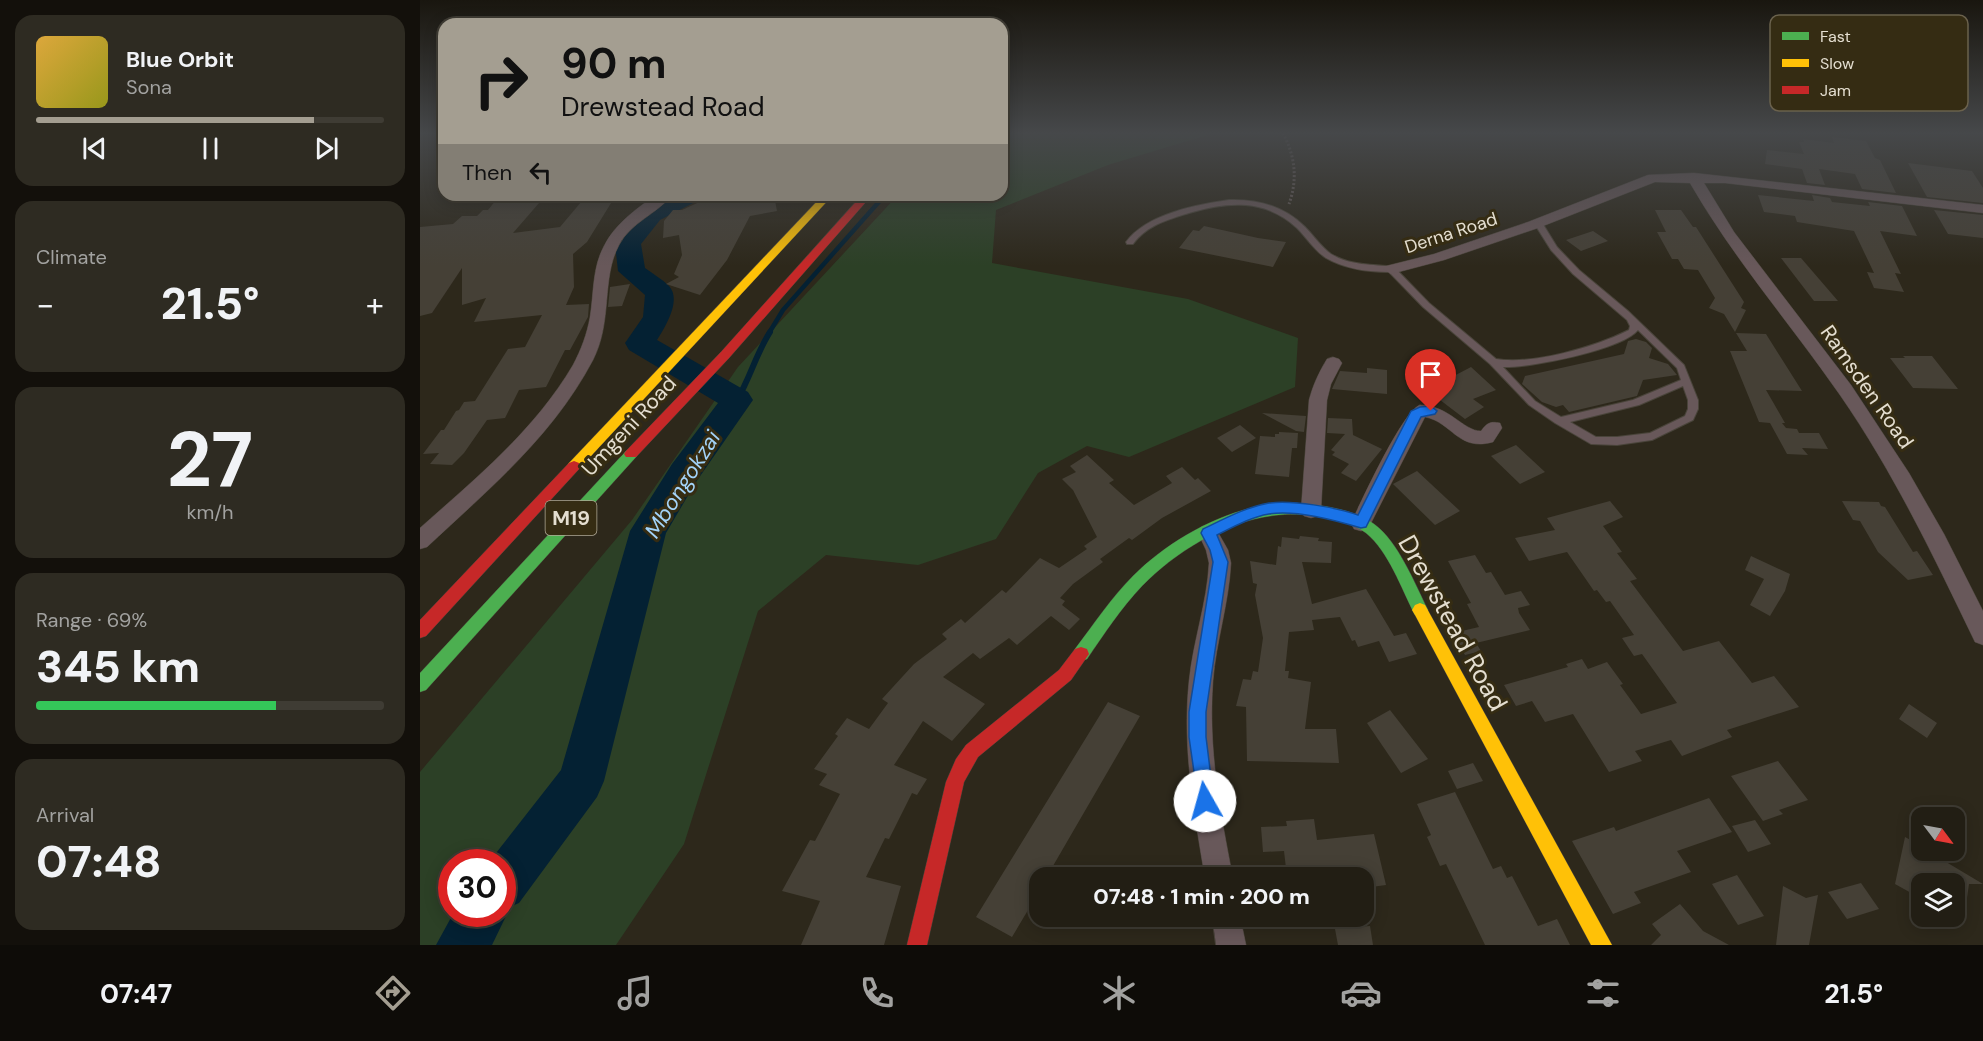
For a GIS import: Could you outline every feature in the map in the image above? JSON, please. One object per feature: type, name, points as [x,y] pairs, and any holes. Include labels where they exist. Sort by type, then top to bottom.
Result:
[{"type":"main road","name":"Umgeni Road","points":[[420,631],[822,201]]},
{"type":"main road","name":"Umgeni Road","points":[[420,685],[575,513],[725,355],[862,201]]},
{"type":"main road","name":"Drewstead Road","points":[[917,945],[955,782],[962,765],[981,742],[1065,675],[1120,602],[1146,573],[1171,554],[1208,533],[1239,518],[1270,508],[1311,510],[1342,515],[1372,529],[1387,549],[1602,945]]},
{"type":"street","name":"Derna Road","points":[[1391,269],[1439,256],[1539,223],[1653,178],[1690,177]]},
{"type":"street","name":"Ramsden Road","points":[[1694,177],[1725,229],[1846,390],[1917,500],[1953,568],[1983,635]]},
{"type":"street","name":"Derna Road","points":[[1695,177],[1983,209]]},
{"type":"street","points":[[420,541],[514,452],[555,406],[584,360],[596,331],[607,255],[613,243],[629,223],[657,201]]},
{"type":"street","points":[[1311,510],[1318,400],[1322,384],[1333,363]]},
{"type":"street","points":[[1361,523],[1409,427],[1420,411],[1436,412],[1467,436],[1475,439],[1486,437],[1493,428]]},
{"type":"street","points":[[1208,533],[1217,550],[1220,580],[1201,679],[1198,737],[1205,801],[1217,867]]},
{"type":"street","points":[[1228,927],[1231,945]]},
{"type":"lane","name":"Derna Road","points":[[1130,242],[1139,231],[1152,223],[1217,202],[1239,201],[1257,203],[1284,214],[1331,258],[1367,268],[1391,269]]},
{"type":"lane","points":[[1391,269],[1426,305],[1493,362],[1532,403],[1595,441],[1617,441],[1652,436],[1689,418],[1693,409],[1693,400],[1681,367],[1564,259],[1539,223]]},
{"type":"lane","points":[[1493,362],[1502,365],[1528,363],[1608,343],[1633,331],[1634,326],[1631,320]]},
{"type":"lane","points":[[1559,421],[1636,403],[1687,381]]},
{"type":"path","points":[[1284,214],[1295,190],[1295,177]]},
{"type":"green space","points":[[1008,177],[1078,177],[996,210],[992,263],[1188,299],[1298,338],[1295,387],[1129,457],[1087,446],[1038,473],[996,539],[918,565],[826,555],[758,611],[684,844],[616,945],[420,945],[420,772],[632,520],[738,367],[892,201],[1008,201]]},
{"type":"building","points":[[1805,177],[1822,177],[1825,185],[1807,183]]},
{"type":"building","points":[[1856,177],[1888,177],[1896,193],[1862,189]]},
{"type":"building","points":[[1916,177],[1976,177],[1983,188],[1983,203],[1927,197]]},
{"type":"building","points":[[1758,195],[1814,201],[1812,195],[1830,198],[1832,202],[1870,206],[1868,202],[1902,206],[1917,236],[1880,231],[1901,274],[1895,273],[1904,292],[1874,288],[1867,272],[1874,273],[1854,231],[1797,222],[1795,216],[1764,212]]},
{"type":"building","points":[[495,201],[541,201],[513,233],[560,227],[582,201],[612,201],[587,242],[573,254],[574,287],[566,305],[589,304],[588,317],[570,350],[565,350],[546,387],[519,390],[505,418],[487,420],[464,453],[452,465],[430,464],[439,453],[423,454],[441,430],[444,430],[464,402],[475,401],[508,349],[525,347],[542,315],[474,322],[486,298],[462,305],[462,268],[432,313],[420,316],[420,227],[453,224],[462,216],[477,216],[483,210],[488,210]]},
{"type":"building","points":[[702,201],[775,201],[777,211],[750,216],[727,260],[700,295],[666,284],[679,277],[674,274],[682,255],[679,235],[663,238],[664,221],[673,210],[682,210]]},
{"type":"building","points":[[1655,210],[1681,210],[1693,227],[1696,227],[1744,302],[1741,308],[1746,310],[1735,332],[1724,314],[1709,308],[1715,298],[1698,270],[1684,269],[1678,259],[1672,259],[1657,232],[1666,232]]},
{"type":"building","points":[[1934,210],[1983,215],[1983,238],[1948,234]]},
{"type":"building","points":[[1204,226],[1286,242],[1273,267],[1179,248],[1193,230],[1199,231]]},
{"type":"building","points":[[1593,231],[1608,241],[1581,251],[1566,240]]},
{"type":"building","points":[[1781,258],[1801,258],[1838,301],[1814,301]]},
{"type":"building","points":[[630,284],[622,306],[608,307],[610,287]]},
{"type":"building","points":[[1736,333],[1766,334],[1802,391],[1766,390],[1785,423],[1782,423],[1786,428],[1797,429],[1799,433],[1819,433],[1828,449],[1802,448],[1808,455],[1787,454],[1770,423],[1759,422],[1730,351],[1747,351]]},
{"type":"building","points":[[1636,339],[1646,342],[1652,348],[1649,358],[1668,364],[1677,375],[1643,380],[1637,396],[1569,412],[1563,405],[1556,407],[1542,402],[1522,384],[1525,376],[1624,354],[1628,341]]},
{"type":"building","points":[[1903,356],[1932,356],[1958,389],[1913,388],[1890,358],[1905,358]]},
{"type":"building","points":[[1471,367],[1496,390],[1473,399],[1484,407],[1465,419],[1427,390]]},
{"type":"building","points":[[1367,368],[1387,370],[1387,394],[1332,389],[1340,371],[1367,373]]},
{"type":"building","points":[[1262,413],[1306,416],[1304,432],[1296,431]]},
{"type":"building","points":[[1328,418],[1352,419],[1353,435],[1382,449],[1356,481],[1341,473],[1349,464],[1332,455],[1335,452],[1331,450],[1345,434],[1327,433]]},
{"type":"building","points":[[1240,425],[1256,438],[1232,452],[1217,438]]},
{"type":"building","points":[[1279,432],[1298,433],[1297,448],[1292,448],[1289,477],[1255,474],[1260,436],[1275,437],[1275,434]]},
{"type":"building","points":[[1516,445],[1545,472],[1520,484],[1491,456]]},
{"type":"building","points":[[1087,455],[1114,480],[1109,483],[1134,505],[1172,483],[1166,476],[1182,467],[1211,491],[1162,518],[1132,540],[1129,538],[1100,559],[1103,562],[1073,584],[1060,598],[1065,601],[1062,605],[1080,619],[1069,630],[1051,616],[1017,645],[1009,638],[980,659],[973,653],[943,677],[985,704],[952,741],[923,721],[894,765],[927,779],[917,795],[912,793],[889,839],[885,838],[866,877],[901,886],[884,945],[801,945],[820,901],[782,891],[810,840],[815,841],[840,794],[819,785],[827,774],[814,769],[838,736],[835,734],[847,718],[869,729],[888,703],[882,699],[914,664],[947,639],[942,634],[961,619],[965,623],[1002,590],[1006,593],[1040,558],[1059,568],[1087,549],[1084,546],[1097,537],[1073,490],[1062,479],[1076,472],[1070,466]]},
{"type":"building","points":[[1417,471],[1460,511],[1435,525],[1393,484]]},
{"type":"building","points":[[1610,501],[1623,517],[1603,526],[1622,552],[1617,553],[1637,579],[1630,581],[1683,651],[1719,641],[1752,683],[1774,676],[1799,707],[1727,730],[1732,737],[1682,756],[1671,740],[1635,751],[1642,761],[1609,772],[1573,714],[1545,722],[1532,701],[1516,706],[1504,685],[1568,667],[1566,664],[1582,659],[1588,669],[1607,662],[1641,714],[1677,703],[1642,654],[1634,656],[1622,638],[1634,635],[1610,601],[1606,602],[1597,590],[1594,591],[1567,552],[1529,561],[1515,538],[1555,530],[1547,518]]},
{"type":"building","points":[[1842,501],[1879,502],[1885,507],[1913,552],[1917,551],[1933,575],[1908,580],[1878,552],[1860,521],[1853,520]]},
{"type":"building","points":[[1300,536],[1332,542],[1331,563],[1302,562],[1312,604],[1366,589],[1394,636],[1406,633],[1417,654],[1389,662],[1379,641],[1358,647],[1355,640],[1352,641],[1340,617],[1312,620],[1314,630],[1289,632],[1285,671],[1289,671],[1288,678],[1311,682],[1305,729],[1336,729],[1339,763],[1247,761],[1246,707],[1236,706],[1243,679],[1251,680],[1253,671],[1258,672],[1263,638],[1255,595],[1257,584],[1253,583],[1250,561],[1276,565],[1278,546],[1281,547],[1282,537],[1299,539]]},
{"type":"building","points":[[1475,555],[1486,573],[1491,572],[1505,595],[1521,591],[1530,605],[1518,608],[1519,613],[1530,630],[1476,643],[1481,651],[1465,655],[1453,633],[1479,627],[1467,604],[1471,603],[1448,561]]},
{"type":"building","points":[[1751,556],[1790,574],[1785,591],[1770,616],[1750,605],[1764,579],[1745,570]]},
{"type":"building","points":[[1108,702],[1140,716],[1052,867],[1029,867],[1029,908],[1012,937],[976,917]]},
{"type":"building","points":[[1909,704],[1937,723],[1927,738],[1899,719]]},
{"type":"building","points":[[1390,710],[1428,759],[1401,773],[1367,723]]},
{"type":"building","points":[[1778,761],[1808,800],[1779,810],[1783,814],[1763,821],[1731,776]]},
{"type":"building","points":[[1473,763],[1483,781],[1457,789],[1448,771]]},
{"type":"building","points":[[1455,792],[1493,869],[1501,866],[1507,878],[1512,876],[1538,926],[1557,919],[1570,945],[1485,945],[1446,864],[1440,866],[1427,837],[1431,835],[1417,804]]},
{"type":"building","points":[[1709,798],[1732,832],[1677,851],[1691,872],[1634,892],[1641,903],[1613,914],[1572,841],[1614,827],[1616,831]]},
{"type":"building","points":[[1314,819],[1317,840],[1374,834],[1386,885],[1374,887],[1374,867],[1354,867],[1354,865],[1286,867],[1284,851],[1263,852],[1261,827],[1287,826],[1286,821]]},
{"type":"building","points":[[1755,820],[1771,844],[1748,852],[1732,826]]},
{"type":"building","points":[[1905,837],[1911,840],[1911,861],[1944,861],[1965,873],[1911,873],[1911,893],[1895,884]]},
{"type":"building","points":[[1965,873],[1983,884],[1969,884],[1965,912]]},
{"type":"building","points":[[1737,875],[1764,916],[1738,925],[1712,884]]},
{"type":"building","points":[[1861,883],[1879,909],[1847,919],[1828,892]]},
{"type":"building","points":[[1783,886],[1806,898],[1818,895],[1809,945],[1776,945]]},
{"type":"building","points":[[1680,904],[1703,931],[1729,945],[1651,945],[1661,935],[1652,924]]},
{"type":"building","points":[[1370,927],[1373,945],[1338,945],[1335,929]]},
{"type":"waterway","name":"Mbongokzai","points":[[516,867],[581,781],[648,531],[684,473],[737,400],[640,343],[657,317],[659,292],[632,271],[628,244],[651,215],[678,201]]},
{"type":"waterway","points":[[769,333],[783,310],[880,201]]},
{"type":"waterway","points":[[737,400],[770,332]]},
{"type":"waterway","name":"Mbongokzai","points":[[462,945],[474,927]]},
{"type":"traffic: fast","points":[[420,685],[631,454]]},
{"type":"traffic: fast","points":[[1081,654],[1129,591],[1158,563],[1184,545],[1212,530],[1241,517],[1265,510],[1296,508],[1316,511],[1362,523],[1370,528],[1391,554],[1420,610]]},
{"type":"traffic: slow","points":[[574,466],[822,201]]},
{"type":"traffic: slow","points":[[1420,610],[1602,945]]},
{"type":"traffic: jam","points":[[631,454],[725,355],[862,201]]},
{"type":"traffic: jam","points":[[420,631],[574,466]]},
{"type":"traffic: jam","points":[[917,945],[955,782],[962,765],[972,751],[1065,675],[1081,654]]},
{"type":"route","points":[[1205,801],[1198,737],[1198,712],[1201,679],[1220,580],[1217,550],[1208,533],[1239,518],[1270,508],[1322,511],[1342,515],[1361,523],[1416,415],[1420,411],[1431,411]]}]
